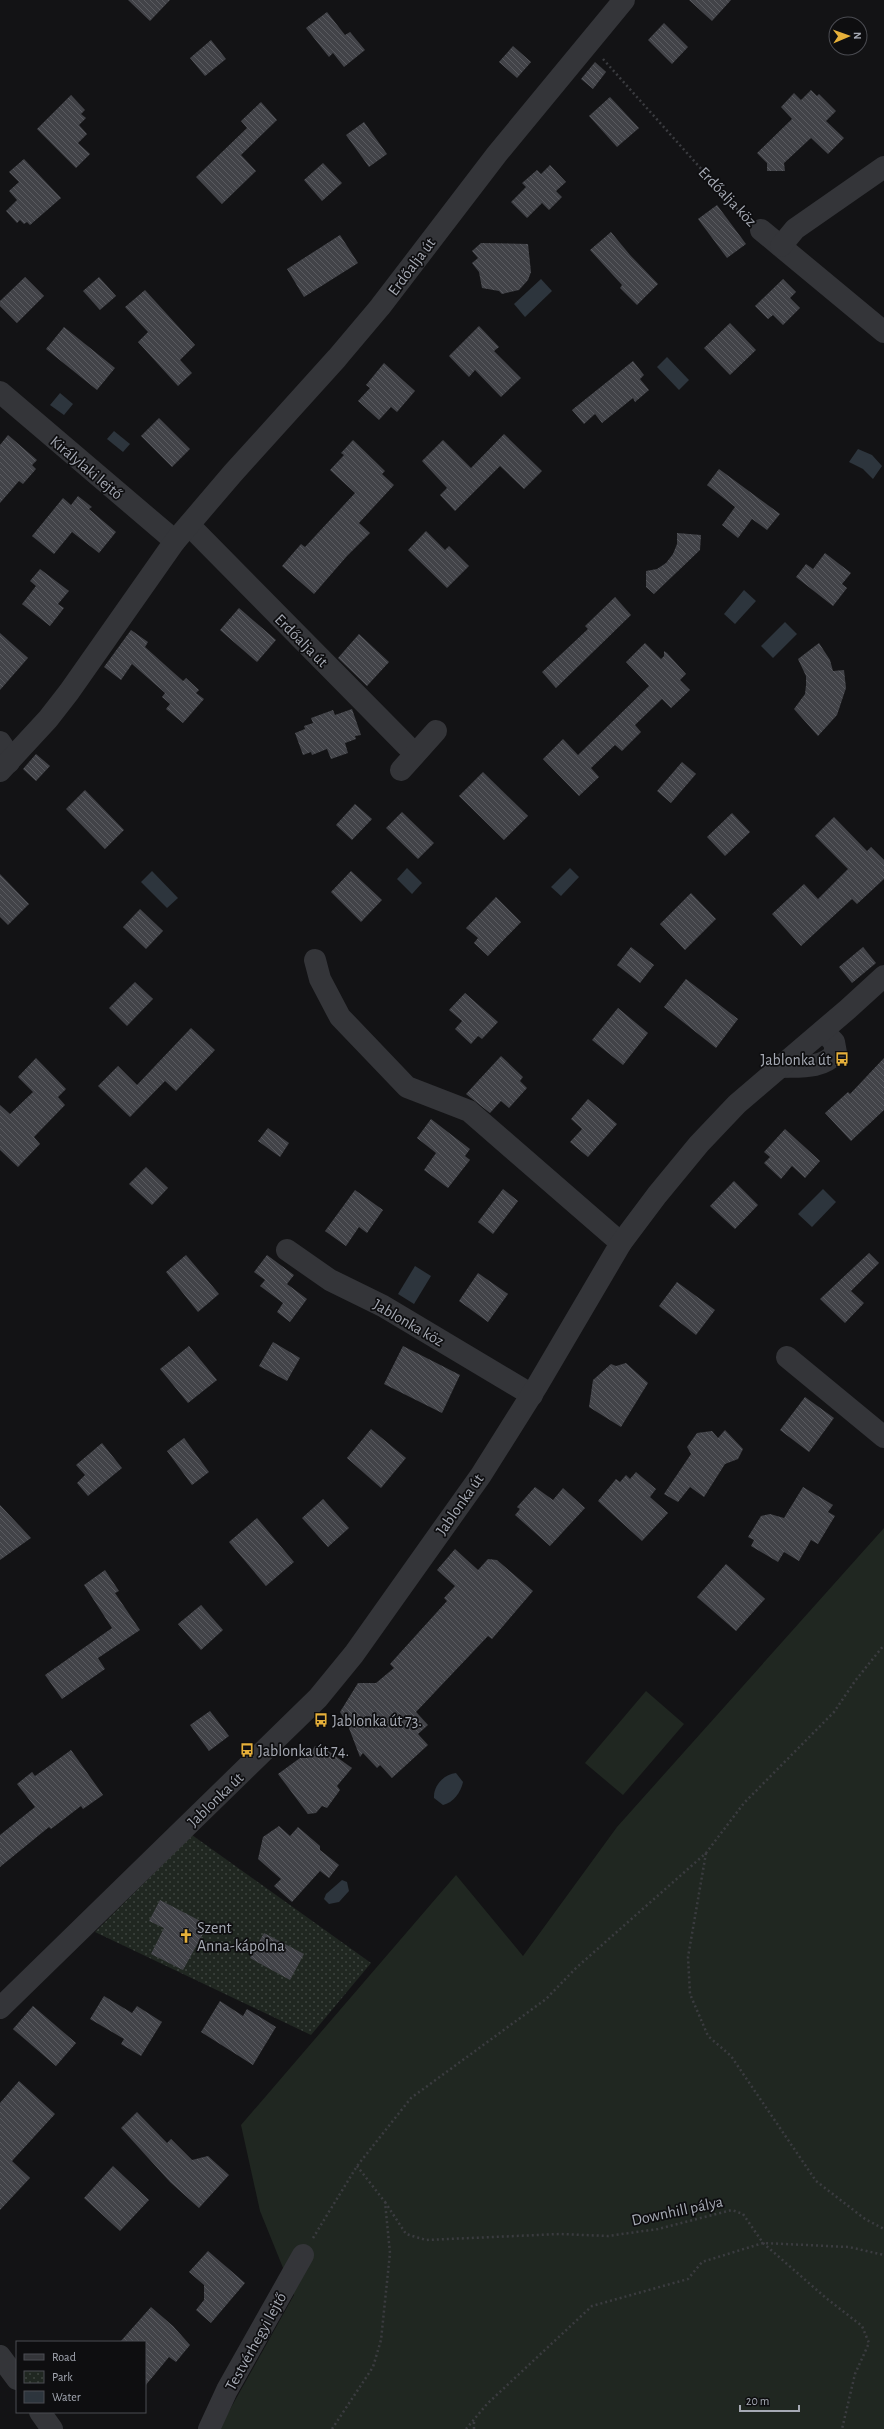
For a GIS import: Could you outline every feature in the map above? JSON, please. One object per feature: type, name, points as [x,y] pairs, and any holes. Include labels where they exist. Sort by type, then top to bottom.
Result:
[{"type":"street","name":"Erdőalja út","points":[[4,767],[48,719],[69,692],[182,533],[337,358],[384,301],[497,154],[624,0]]},
{"type":"street","points":[[781,246],[795,229],[884,167]]},
{"type":"street","name":"Erdőalja köz","points":[[761,230],[884,332]]},
{"type":"street","name":"Királylaki lejtő","points":[[4,403],[182,533]]},
{"type":"street","name":"Erdőalja út","points":[[182,533],[415,754]]},
{"type":"street","points":[[401,770],[436,732]]},
{"type":"street","points":[[0,742],[6,751],[4,767]]},
{"type":"street","points":[[315,960],[320,979],[340,1017],[407,1087],[469,1111],[621,1243]]},
{"type":"street","name":"Jablonka út","points":[[0,2008],[318,1698],[354,1654],[481,1474],[532,1395],[621,1243],[700,1144],[737,1104],[778,1067],[823,1031],[884,976]]},
{"type":"street","name":"Jablonka köz","points":[[287,1250],[330,1280],[383,1306],[532,1395]]},
{"type":"street","points":[[787,1357],[884,1437]]},
{"type":"street","name":"Testvérhegyi lejtő","points":[[209,2429],[227,2390],[303,2255]]},
{"type":"street","points":[[0,2356],[16,2378]]},
{"type":"street","points":[[41,2413],[52,2429]]},
{"type":"path","name":"Erdőalja köz","points":[[588,43],[746,219],[761,230]]},
{"type":"path","points":[[303,2255],[357,2166],[411,2098],[546,1999],[576,1968],[706,1853],[744,1803],[834,1712],[855,1681],[884,1645]]},
{"type":"path","points":[[706,1853],[688,1957],[690,1994],[708,2036],[731,2056],[816,2181],[865,2219],[884,2229]]},
{"type":"path","name":"Downhill pálya","points":[[357,2166],[385,2202],[406,2234],[426,2240],[560,2234],[608,2236],[658,2229],[732,2210],[743,2214],[763,2243],[826,2298],[862,2326],[869,2344],[855,2374],[842,2429]]},
{"type":"path","points":[[332,2429],[373,2367],[381,2340],[390,2253],[385,2202]]},
{"type":"path","points":[[466,2429],[487,2404],[592,2306],[688,2279],[702,2262],[763,2243],[849,2247],[884,2255]]},
{"type":"path","points":[[474,2419],[474,2429]]},
{"type":"green space","points":[[884,1528],[884,2429],[219,2429],[294,2295],[260,2211],[241,2125],[456,1875],[523,1956],[617,1827]]},
{"type":"green space","points":[[646,1691],[684,1724],[623,1795],[585,1763]]},
{"type":"green space","points":[[192,1835],[371,1963],[311,2035],[95,1932]]},
{"type":"water","points":[[541,279],[552,291],[525,317],[514,304]]},
{"type":"water","points":[[667,357],[689,380],[679,390],[657,367]]},
{"type":"water","points":[[60,393],[73,404],[64,415],[50,405]]},
{"type":"water","points":[[114,431],[130,444],[123,452],[107,439]]},
{"type":"water","points":[[858,449],[872,455],[882,466],[873,479],[863,469],[849,462]]},
{"type":"water","points":[[744,590],[756,601],[735,624],[724,614]]},
{"type":"water","points":[[785,622],[797,634],[773,658],[761,646]]},
{"type":"water","points":[[407,868],[422,883],[412,894],[397,879]]},
{"type":"water","points":[[570,868],[579,877],[561,896],[551,887]]},
{"type":"water","points":[[152,871],[178,898],[167,908],[141,882]]},
{"type":"water","points":[[823,1189],[836,1202],[812,1227],[798,1214]]},
{"type":"water","points":[[415,1266],[431,1276],[414,1304],[398,1294]]},
{"type":"water","points":[[456,1773],[463,1782],[462,1786],[450,1802],[443,1805],[434,1798],[435,1789],[440,1781],[447,1776]]},
{"type":"water","points":[[342,1880],[347,1882],[349,1891],[339,1902],[329,1904],[324,1899],[326,1894]]},
{"type":"building","points":[[128,0],[170,0],[150,21]]},
{"type":"building","points":[[689,0],[731,0],[712,21]]},
{"type":"building","points":[[327,12],[345,35],[350,32],[365,50],[344,67],[333,53],[329,57],[306,28]]},
{"type":"building","points":[[664,23],[688,47],[672,64],[648,40]]},
{"type":"building","points":[[211,40],[226,59],[205,76],[190,58]]},
{"type":"building","points":[[513,46],[531,62],[517,78],[499,62]]},
{"type":"building","points":[[595,62],[606,72],[593,89],[581,79]]},
{"type":"building","points":[[811,90],[817,96],[819,94],[836,111],[826,121],[844,138],[828,154],[811,138],[784,163],[785,171],[767,171],[767,163],[757,153],[792,119],[781,107],[794,93],[801,100]]},
{"type":"building","points":[[71,95],[85,110],[81,114],[86,118],[79,125],[87,134],[78,143],[90,154],[76,168],[37,129]]},
{"type":"building","points":[[610,97],[639,128],[617,147],[589,116]]},
{"type":"building","points":[[261,102],[277,120],[241,155],[256,171],[222,204],[196,177],[247,128],[241,121]]},
{"type":"building","points":[[364,122],[387,154],[369,167],[346,135]]},
{"type":"building","points":[[24,159],[61,198],[30,225],[27,222],[24,224],[20,220],[17,223],[6,211],[17,200],[9,191],[19,182],[9,172]]},
{"type":"building","points":[[323,163],[342,183],[322,201],[304,180]]},
{"type":"building","points":[[550,165],[566,182],[556,191],[562,197],[549,210],[542,203],[527,218],[511,202],[526,187],[522,183],[537,170],[541,174]]},
{"type":"building","points":[[717,205],[746,244],[727,258],[698,219]]},
{"type":"building","points":[[611,232],[630,255],[658,284],[637,305],[620,288],[622,285],[590,250]]},
{"type":"building","points":[[340,235],[358,263],[304,297],[287,269]]},
{"type":"building","points":[[481,243],[528,244],[531,272],[528,280],[519,290],[502,294],[499,291],[482,288],[479,272],[472,263],[478,258],[472,251]]},
{"type":"building","points":[[25,277],[44,296],[17,323],[0,306],[0,301]]},
{"type":"building","points":[[99,277],[116,296],[100,310],[83,291]]},
{"type":"building","points":[[783,279],[796,292],[790,298],[800,308],[783,325],[773,315],[768,319],[755,306]]},
{"type":"building","points":[[145,290],[195,345],[180,360],[192,373],[178,386],[138,342],[148,332],[125,307]]},
{"type":"building","points":[[730,323],[756,350],[730,375],[704,348]]},
{"type":"building","points":[[479,326],[499,347],[494,351],[521,378],[501,397],[475,370],[469,377],[449,356]]},
{"type":"building","points":[[64,327],[115,368],[97,390],[46,349]]},
{"type":"building","points":[[633,361],[644,375],[640,379],[649,390],[635,402],[633,398],[602,423],[595,414],[584,424],[572,410]]},
{"type":"building","points":[[384,363],[415,391],[397,412],[391,407],[379,420],[358,401],[370,388],[366,385]]},
{"type":"building","points":[[159,418],[190,449],[172,467],[141,436]]},
{"type":"building","points":[[504,434],[542,471],[524,489],[500,466],[455,511],[440,495],[447,488],[422,461],[443,440],[471,468]]},
{"type":"building","points":[[8,435],[37,460],[32,465],[36,469],[23,484],[19,481],[0,503],[0,445]]},
{"type":"building","points":[[353,440],[385,471],[382,474],[394,485],[359,523],[370,533],[347,556],[314,594],[282,566],[301,544],[305,547],[355,493],[330,470],[344,455],[341,453]]},
{"type":"building","points":[[719,469],[780,514],[767,530],[752,519],[738,538],[722,525],[735,507],[707,485]]},
{"type":"building","points":[[78,496],[92,507],[89,509],[116,532],[99,553],[72,532],[54,554],[32,536],[63,498],[71,505]]},
{"type":"building","points":[[426,531],[445,550],[449,546],[469,566],[447,588],[408,550]]},
{"type":"building","points":[[677,533],[701,535],[700,550],[654,594],[646,587],[646,571],[657,569],[666,563],[673,554],[677,544]]},
{"type":"building","points":[[825,553],[851,573],[842,584],[847,588],[833,606],[796,577],[806,564],[813,569]]},
{"type":"building","points":[[40,569],[69,591],[58,604],[64,608],[50,626],[22,604],[36,586],[30,581]]},
{"type":"building","points":[[615,597],[631,615],[556,688],[542,672],[588,629],[585,626]]},
{"type":"building","points":[[239,608],[276,640],[257,662],[220,630]]},
{"type":"building","points":[[131,630],[148,642],[145,647],[183,681],[186,678],[199,690],[196,693],[204,699],[183,723],[166,709],[170,704],[162,697],[165,693],[132,664],[121,680],[104,667]]},
{"type":"building","points":[[0,633],[28,658],[0,690]]},
{"type":"building","points":[[359,634],[389,662],[367,686],[338,658]]},
{"type":"building","points":[[645,643],[661,659],[664,656],[664,651],[667,653],[686,674],[680,680],[690,690],[671,708],[662,699],[635,725],[641,732],[622,751],[615,745],[591,768],[599,777],[579,796],[543,759],[563,739],[578,755],[649,686],[626,662]]},
{"type":"building","points":[[819,643],[830,660],[833,671],[844,670],[846,688],[837,715],[818,736],[794,709],[805,694],[806,685],[806,676],[798,659]]},
{"type":"building","points":[[352,709],[361,735],[355,736],[356,739],[345,743],[348,753],[331,759],[327,749],[312,755],[311,752],[303,755],[295,733],[305,729],[304,726],[313,723],[311,718],[333,710],[335,715]]},
{"type":"building","points":[[36,754],[50,766],[36,781],[23,769]]},
{"type":"building","points":[[682,762],[696,774],[671,803],[657,791]]},
{"type":"building","points":[[483,772],[528,816],[504,840],[459,796]]},
{"type":"building","points":[[85,790],[124,830],[105,849],[66,809]]},
{"type":"building","points":[[355,804],[372,819],[352,840],[336,825]]},
{"type":"building","points":[[402,812],[434,843],[418,859],[386,828]]},
{"type":"building","points":[[732,813],[750,832],[725,856],[707,837]]},
{"type":"building","points":[[834,817],[867,851],[871,847],[884,860],[884,879],[857,904],[852,899],[801,946],[772,914],[804,884],[818,899],[848,869],[815,836]]},
{"type":"building","points":[[351,871],[382,900],[361,922],[331,892]]},
{"type":"building","points":[[0,874],[29,904],[8,925],[0,917]]},
{"type":"building","points":[[691,893],[716,919],[685,950],[660,924]]},
{"type":"building","points":[[496,897],[521,922],[488,956],[474,943],[478,938],[466,928]]},
{"type":"building","points":[[140,909],[163,931],[146,949],[123,927]]},
{"type":"building","points":[[631,947],[654,965],[640,983],[617,965]]},
{"type":"building","points":[[863,947],[876,963],[852,983],[839,967]]},
{"type":"building","points":[[686,979],[738,1019],[716,1048],[664,1007]]},
{"type":"building","points":[[135,982],[153,999],[127,1026],[109,1008]]},
{"type":"building","points":[[465,993],[498,1022],[482,1039],[478,1036],[471,1044],[455,1029],[462,1021],[449,1010]]},
{"type":"building","points":[[618,1008],[648,1033],[623,1065],[592,1040]]},
{"type":"building","points":[[191,1028],[215,1050],[176,1091],[165,1081],[130,1117],[98,1086],[118,1066],[137,1085]]},
{"type":"building","points":[[501,1056],[523,1077],[520,1081],[527,1088],[509,1108],[501,1101],[490,1113],[466,1094]]},
{"type":"building","points":[[36,1058],[66,1089],[58,1097],[65,1105],[34,1137],[40,1144],[18,1167],[0,1150],[0,1105],[10,1114],[33,1092],[18,1077]]},
{"type":"building","points":[[884,1058],[884,1110],[851,1141],[825,1113],[848,1092],[850,1094]]},
{"type":"building","points":[[588,1099],[617,1124],[588,1157],[570,1142],[582,1129],[571,1119]]},
{"type":"building","points":[[431,1119],[470,1149],[465,1156],[470,1160],[448,1188],[424,1170],[436,1153],[417,1138]]},
{"type":"building","points":[[268,1128],[289,1143],[280,1157],[258,1141]]},
{"type":"building","points":[[785,1129],[820,1161],[805,1178],[792,1166],[781,1179],[764,1163],[770,1157],[764,1152]]},
{"type":"building","points":[[146,1167],[168,1188],[152,1205],[129,1184]]},
{"type":"building","points":[[734,1181],[758,1205],[735,1229],[710,1206]]},
{"type":"building","points":[[503,1189],[518,1201],[493,1234],[478,1222]]},
{"type":"building","points":[[355,1190],[383,1210],[367,1233],[359,1227],[346,1246],[325,1231]]},
{"type":"building","points":[[869,1253],[879,1263],[851,1291],[864,1303],[845,1323],[820,1299]]},
{"type":"building","points":[[186,1255],[219,1294],[198,1312],[166,1272]]},
{"type":"building","points":[[267,1255],[294,1275],[287,1284],[307,1299],[290,1322],[277,1312],[283,1303],[260,1286],[265,1280],[254,1272]]},
{"type":"building","points":[[478,1273],[508,1294],[488,1322],[459,1301]]},
{"type":"building","points":[[677,1282],[715,1310],[696,1335],[659,1306]]},
{"type":"building","points":[[273,1342],[300,1358],[287,1381],[259,1366]]},
{"type":"building","points":[[189,1346],[217,1380],[188,1403],[160,1369]]},
{"type":"building","points":[[403,1346],[460,1375],[442,1413],[384,1384]]},
{"type":"building","points":[[626,1363],[648,1383],[621,1427],[589,1407],[593,1380],[611,1364],[616,1366]]},
{"type":"building","points":[[805,1397],[834,1418],[809,1452],[780,1430]]},
{"type":"building","points":[[371,1429],[406,1458],[381,1488],[347,1458]]},
{"type":"building","points":[[725,1430],[743,1449],[738,1459],[725,1464],[704,1497],[690,1487],[678,1502],[664,1494],[691,1454],[687,1447],[697,1433],[712,1431],[718,1438]]},
{"type":"building","points":[[184,1438],[209,1472],[192,1485],[167,1451]]},
{"type":"building","points":[[102,1443],[122,1468],[88,1496],[77,1483],[85,1475],[76,1465]]},
{"type":"building","points":[[636,1472],[656,1489],[650,1497],[668,1513],[642,1541],[598,1501],[616,1479],[620,1482],[626,1475],[630,1479]]},
{"type":"building","points":[[535,1487],[553,1500],[563,1488],[585,1508],[550,1546],[515,1515],[520,1509],[517,1507]]},
{"type":"building","points":[[803,1487],[833,1505],[828,1512],[835,1516],[818,1544],[811,1540],[799,1561],[784,1552],[778,1562],[751,1546],[754,1540],[748,1537],[761,1516],[770,1514],[784,1518]]},
{"type":"building","points":[[323,1499],[349,1528],[328,1547],[302,1518]]},
{"type":"building","points":[[0,1505],[31,1538],[0,1560]]},
{"type":"building","points":[[257,1518],[294,1562],[266,1586],[229,1542]]},
{"type":"building","points":[[455,1549],[478,1570],[488,1559],[497,1560],[533,1591],[492,1639],[488,1636],[416,1712],[428,1725],[418,1734],[428,1745],[392,1778],[380,1765],[377,1768],[363,1753],[360,1757],[347,1723],[340,1712],[358,1683],[376,1683],[394,1668],[390,1664],[447,1601],[444,1598],[455,1586],[437,1570]]},
{"type":"building","points":[[726,1564],[765,1599],[736,1631],[697,1597]]},
{"type":"building","points":[[105,1570],[119,1591],[115,1593],[140,1630],[98,1658],[105,1669],[62,1699],[45,1675],[112,1628],[84,1585]]},
{"type":"building","points":[[201,1605],[223,1630],[201,1650],[178,1624]]},
{"type":"building","points":[[210,1711],[229,1736],[209,1751],[190,1725]]},
{"type":"building","points":[[315,1746],[322,1750],[324,1748],[352,1768],[337,1786],[340,1790],[327,1808],[322,1806],[316,1813],[308,1814],[278,1774],[300,1758],[307,1758]]},
{"type":"building","points":[[71,1750],[103,1795],[83,1809],[81,1806],[51,1829],[49,1827],[0,1867],[0,1835],[35,1807],[17,1784],[32,1772],[35,1776]]},
{"type":"building","points":[[279,1826],[290,1836],[298,1827],[320,1846],[320,1850],[339,1865],[329,1878],[320,1871],[292,1902],[274,1886],[281,1879],[258,1859],[263,1837]]},
{"type":"building","name":"Szent Anna-kápolna","points":[[160,1900],[208,1925],[183,1970],[151,1954],[164,1928],[149,1921]]},
{"type":"building","points":[[264,1933],[304,1954],[290,1980],[250,1958]]},
{"type":"building","points":[[104,1996],[132,2013],[137,2006],[162,2022],[141,2056],[121,2044],[124,2039],[90,2019]]},
{"type":"building","points":[[220,2001],[243,2016],[247,2009],[276,2027],[253,2065],[201,2032]]},
{"type":"building","points":[[33,2006],[76,2043],[56,2066],[13,2029]]},
{"type":"building","points":[[19,2081],[55,2114],[12,2161],[30,2178],[0,2210],[0,2103]]},
{"type":"building","points":[[137,2112],[167,2143],[171,2139],[192,2160],[208,2156],[229,2175],[199,2208],[170,2182],[121,2128]]},
{"type":"building","points":[[113,2166],[149,2200],[120,2231],[84,2198]]},
{"type":"building","points":[[208,2251],[245,2283],[211,2323],[196,2310],[204,2300],[204,2285],[189,2272]]},
{"type":"building","points":[[151,2307],[173,2326],[190,2345],[176,2362],[169,2357],[146,2385],[146,2341],[121,2341]]},
{"type":"place","name":"Jablonka út","points":[[842,1059]]},
{"type":"place","name":"Jablonka út 73.","points":[[321,1720]]},
{"type":"place","name":"Jablonka út 74.","points":[[247,1750]]},
{"type":"place","name":"Szent Anna-kápolna","points":[[186,1936]]}]
